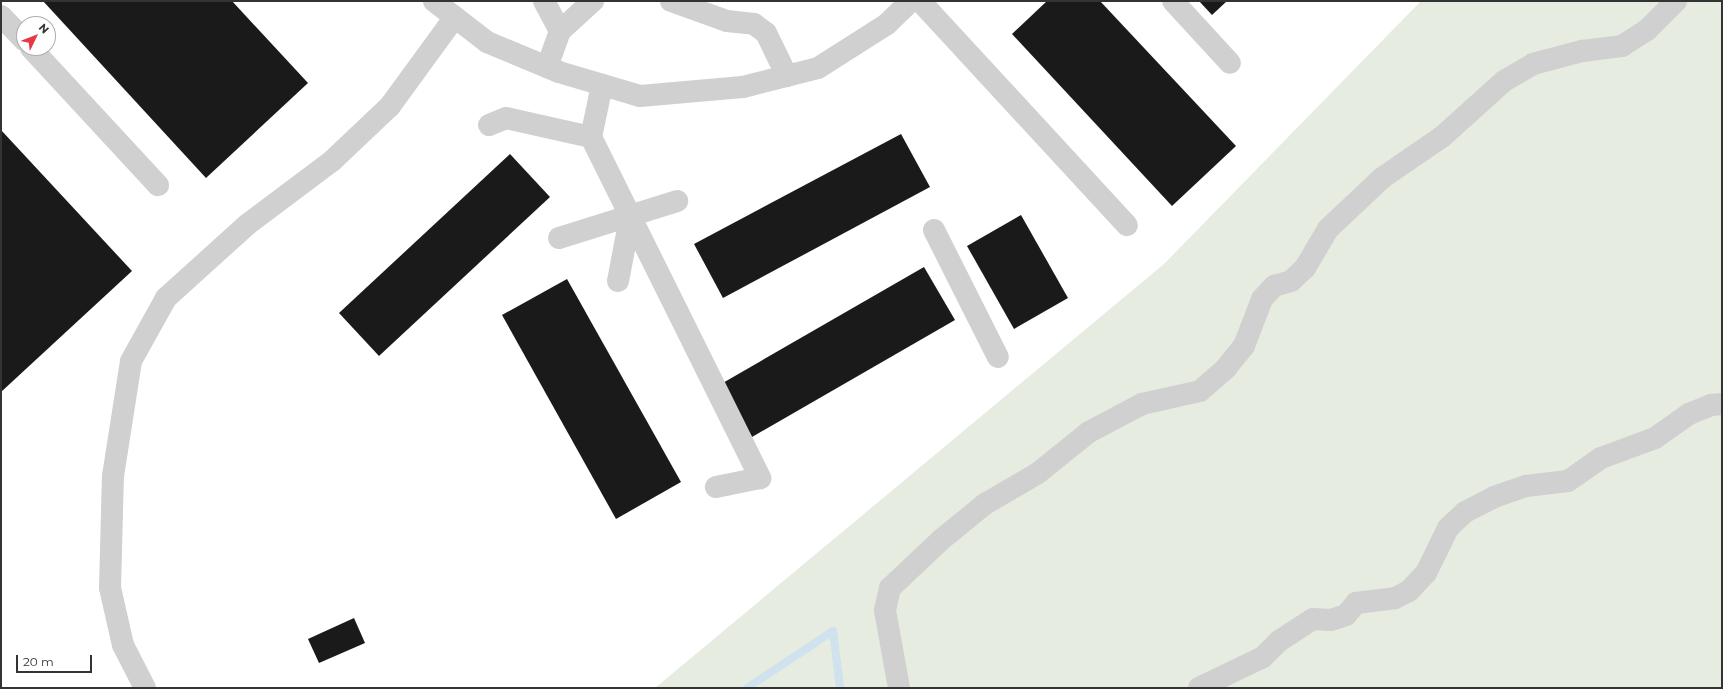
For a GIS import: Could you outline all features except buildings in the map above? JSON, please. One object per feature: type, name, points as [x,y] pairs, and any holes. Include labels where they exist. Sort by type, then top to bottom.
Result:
[{"type":"street","points":[[434,1],[487,42],[547,67],[640,96],[743,87],[818,68],[887,24],[912,1]]},
{"type":"street","points":[[544,1],[560,31]]},
{"type":"street","points":[[547,67],[560,31],[593,1]]},
{"type":"street","points":[[671,1],[727,21],[754,24],[766,33],[787,76]]},
{"type":"street","points":[[920,1],[1127,226]]},
{"type":"street","points":[[1173,1],[1230,63]]},
{"type":"street","points":[[899,688],[886,610],[890,588],[942,539],[985,504],[1038,473],[1089,432],[1142,404],[1200,392],[1226,368],[1244,346],[1262,299],[1274,286],[1291,281],[1305,268],[1328,229],[1382,178],[1443,136],[1504,81],[1533,64],[1582,51],[1622,46],[1648,30],[1676,1]]},
{"type":"street","points":[[1,16],[16,32]]},
{"type":"street","points":[[145,688],[123,645],[110,588],[114,476],[131,362],[166,298],[248,224],[332,161],[385,111],[455,17]]},
{"type":"street","points":[[38,56],[158,184]]},
{"type":"street","points":[[602,85],[591,137],[760,478],[716,487]]},
{"type":"street","points":[[489,125],[506,118],[591,137]]},
{"type":"street","points":[[559,238],[630,218],[677,201]]},
{"type":"street","points":[[618,281],[630,218]]},
{"type":"street","points":[[934,230],[998,357]]},
{"type":"street","points":[[1199,688],[1263,657],[1279,641],[1313,619],[1331,620],[1346,615],[1356,603],[1395,598],[1409,591],[1426,573],[1448,528],[1465,512],[1494,497],[1526,486],[1568,481],[1601,458],[1655,438],[1689,414],[1711,405],[1722,404]]},
{"type":"shaded area","points":[[1421,1],[1722,1],[1722,688],[655,688],[1164,264]]},
{"type":"waterway","points":[[747,688],[833,631],[840,688]]}]
